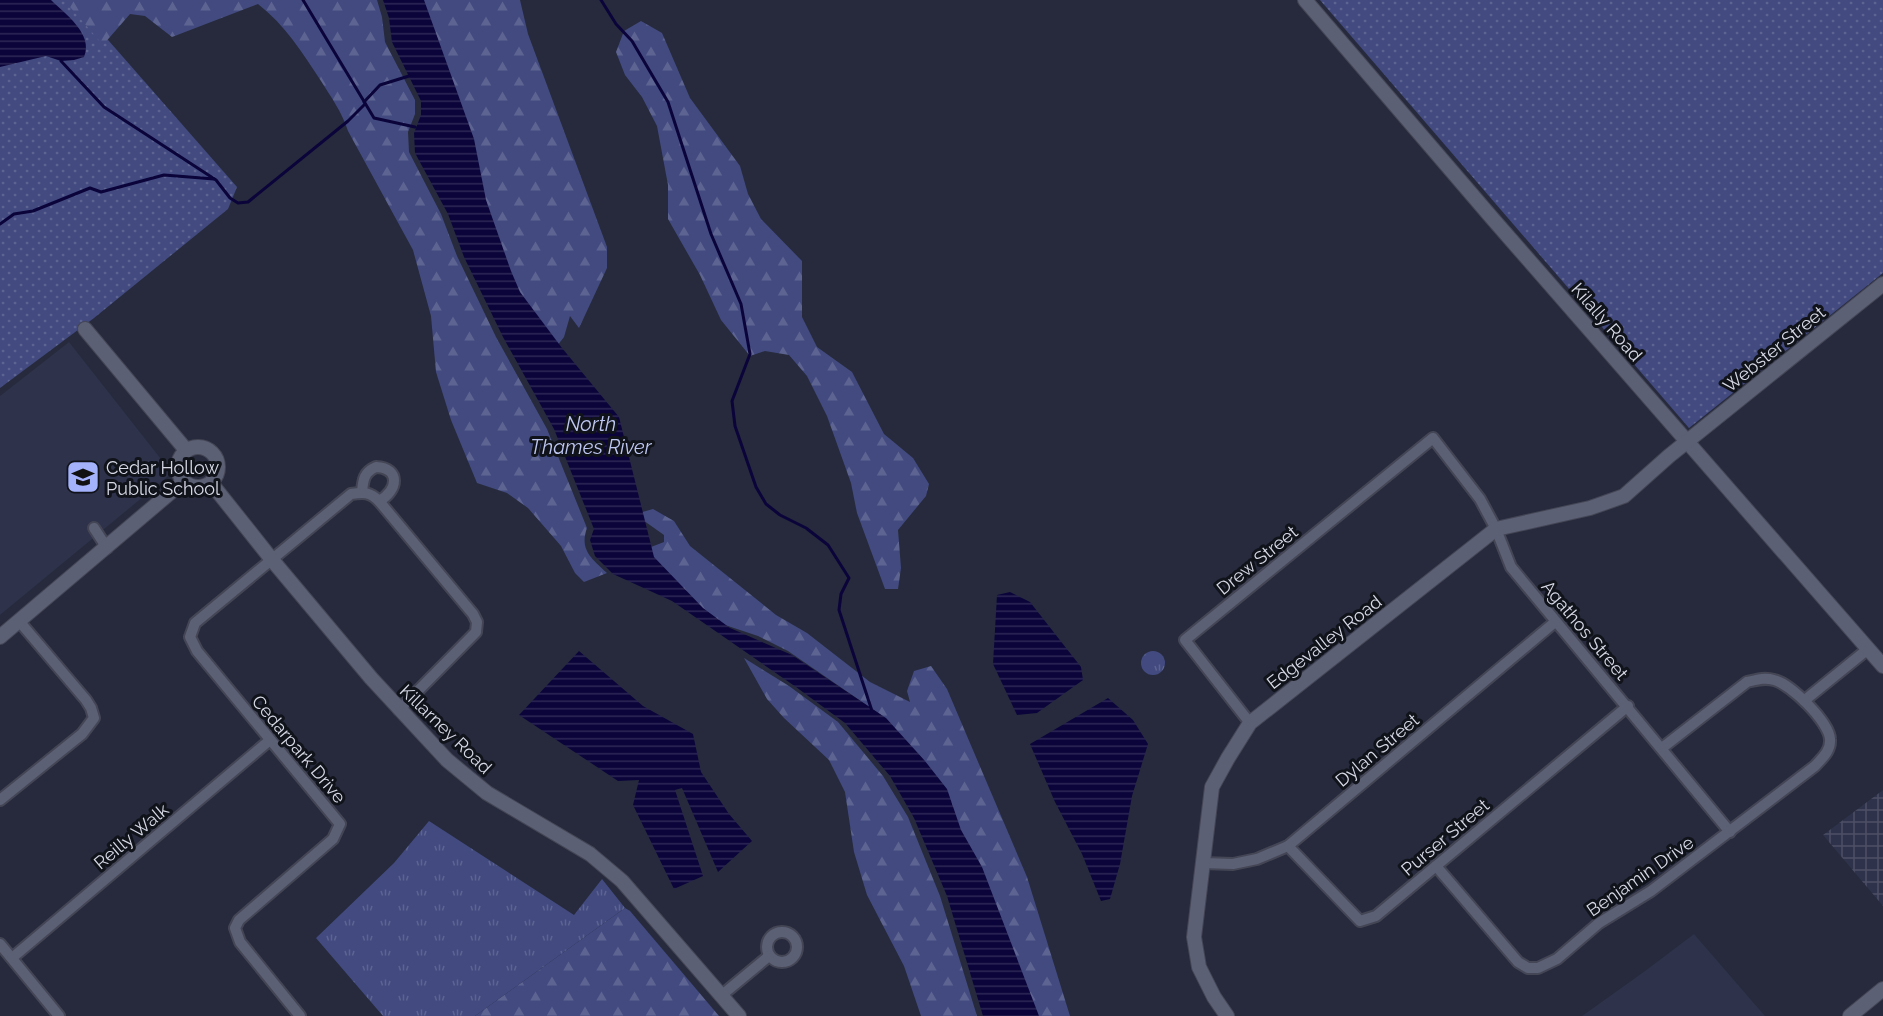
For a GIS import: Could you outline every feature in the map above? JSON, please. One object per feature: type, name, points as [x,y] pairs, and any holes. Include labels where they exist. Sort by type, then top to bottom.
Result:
[{"type":"street","name":"Kilally Road","points":[[1305,0],[1883,666]]},
{"type":"street","name":"Webster Street","points":[[1687,442],[1883,284]]},
{"type":"street","points":[[85,329],[186,450]]},
{"type":"street","name":"Agathos Street","points":[[1433,438],[1480,499],[1496,529],[1511,567],[1730,832]]},
{"type":"street","name":"Drew Street","points":[[1250,723],[1185,640],[1433,438]]},
{"type":"street","name":"Edgevalley Road","points":[[1227,1016],[1214,997],[1199,967],[1194,938],[1212,787],[1250,723],[1496,529],[1590,508],[1624,496],[1687,442]]},
{"type":"street","points":[[197,446],[203,447],[215,455],[219,467],[211,483],[196,487],[184,482],[177,467],[181,455],[186,450],[197,446]]},
{"type":"street","points":[[362,492],[364,478],[368,471],[376,466],[388,470],[394,478],[393,489],[387,497],[380,501]]},
{"type":"street","points":[[0,637],[184,482]]},
{"type":"street","name":"Killarney Road","points":[[211,483],[273,561],[399,710],[447,760],[487,793],[590,854],[622,881],[739,1016]]},
{"type":"street","points":[[273,561],[351,494],[362,492],[380,501],[473,614],[477,622],[476,632],[399,710]]},
{"type":"street","points":[[94,528],[107,548]]},
{"type":"street","name":"Cedarpark Drive","points":[[273,561],[195,623],[190,637],[197,651],[340,824],[333,839],[239,920],[236,928],[240,942],[300,1016]]},
{"type":"street","points":[[0,800],[82,734],[94,718],[92,708],[86,700],[19,621]]},
{"type":"street","name":"Dylan Street","points":[[1203,863],[1233,864],[1257,859],[1288,846],[1555,622]]},
{"type":"street","points":[[1805,700],[1868,649]]},
{"type":"street","name":"Benjamin Drive","points":[[1436,866],[1518,962],[1528,968],[1538,969],[1557,959],[1599,923],[1652,891],[1815,766],[1828,752],[1830,738],[1825,727],[1805,700],[1777,680],[1763,678],[1747,682],[1662,748]]},
{"type":"street","name":"Purser Street","points":[[1288,846],[1360,921],[1376,916],[1628,706]]},
{"type":"street","name":"Reilly Walk","points":[[12,958],[270,740]]},
{"type":"street","points":[[0,944],[59,1016]]},
{"type":"street","points":[[722,995],[769,956]]},
{"type":"street","points":[[1850,1016],[1883,989]]},
{"type":"shaded area","name":"Cedar Hollow Public School","points":[[69,342],[172,473],[0,615],[0,396]]},
{"type":"shaded area","points":[[1883,790],[1883,906],[1823,835]]},
{"type":"shaded area","points":[[1694,934],[1765,1016],[1582,1016],[1645,971]]},
{"type":"green space","points":[[0,0],[73,0],[237,187],[228,209],[94,318],[0,388]]},
{"type":"green space","points":[[64,0],[377,0],[385,42],[415,100],[415,114],[408,132],[409,152],[441,214],[457,256],[496,337],[547,429],[587,528],[585,542],[588,554],[607,573],[584,582],[575,573],[561,546],[528,508],[507,493],[477,483],[451,420],[436,372],[431,316],[413,250],[336,105],[300,49],[277,21],[258,4],[172,37],[145,16],[130,14],[103,45]]},
{"type":"green space","points":[[420,0],[520,0],[528,34],[607,247],[607,268],[579,328],[570,316],[564,337],[557,346],[515,290]]},
{"type":"green space","points":[[1320,0],[1883,0],[1883,273],[1689,428]]},
{"type":"green space","points":[[641,21],[662,33],[690,98],[740,166],[748,194],[761,219],[802,261],[802,317],[817,347],[852,372],[884,434],[913,458],[929,484],[926,496],[898,530],[901,568],[898,589],[885,589],[857,513],[851,483],[827,416],[807,376],[789,355],[765,351],[750,356],[721,320],[700,275],[668,219],[668,185],[657,126],[642,97],[625,75],[616,52],[624,31]]},
{"type":"green space","points":[[653,509],[674,521],[690,546],[776,615],[807,633],[870,682],[910,702],[907,691],[914,671],[931,666],[947,689],[1027,877],[1070,1016],[1037,1016],[922,758],[881,715],[788,651],[758,636],[725,625],[698,605],[650,556],[651,547],[664,542],[664,535],[640,518],[639,513]]},
{"type":"green space","points":[[1153,651],[1158,652],[1164,658],[1164,668],[1158,674],[1153,675],[1148,674],[1142,668],[1141,663],[1142,658],[1148,652]]},
{"type":"green space","points":[[744,658],[789,686],[838,722],[883,776],[908,817],[940,896],[977,1016],[921,1016],[904,966],[867,895],[854,852],[845,792],[829,760],[767,699]]},
{"type":"green space","points":[[429,821],[574,915],[602,879],[625,908],[475,1016],[383,1016],[316,938],[394,863]]},
{"type":"green space","points":[[625,908],[630,911],[719,1016],[475,1016]]},
{"type":"water","points":[[0,0],[51,0],[82,33],[86,49],[84,57],[61,61],[46,56],[0,67]]},
{"type":"water","name":"North Thames River","points":[[383,0],[424,0],[474,139],[486,200],[511,271],[520,292],[562,348],[619,417],[654,557],[703,608],[730,628],[792,655],[886,718],[925,761],[947,789],[961,830],[982,867],[1039,1016],[983,1016],[947,896],[914,818],[890,776],[845,723],[672,601],[613,574],[595,556],[590,540],[594,529],[554,429],[503,337],[464,257],[448,214],[415,153],[414,133],[421,115],[421,101],[392,42],[389,18]]},
{"type":"water","points":[[1010,592],[1030,602],[1081,667],[1083,680],[1037,713],[1017,715],[993,664],[997,595]]},
{"type":"water","points":[[579,651],[643,706],[693,734],[701,772],[729,814],[752,841],[718,872],[682,788],[675,790],[703,876],[674,889],[633,805],[639,780],[618,781],[519,715]]},
{"type":"water","points":[[1108,698],[1133,720],[1148,744],[1132,796],[1120,864],[1110,899],[1101,901],[1082,854],[1055,802],[1030,744]]},
{"type":"waterway","points":[[303,0],[374,118],[415,127]]},
{"type":"waterway","points":[[601,0],[616,24],[632,41],[668,102],[711,234],[741,304],[750,354],[732,401],[735,426],[756,487],[766,504],[780,515],[806,528],[828,545],[849,578],[841,594],[839,610],[872,711]]},
{"type":"waterway","points":[[61,61],[104,107],[216,180],[230,198],[238,203],[248,202],[348,121],[365,104]]},
{"type":"waterway","points":[[364,102],[380,85],[409,76]]},
{"type":"waterway","points":[[0,224],[14,214],[33,211],[90,188],[101,192],[164,175],[214,179]]},
{"type":"place","name":"Cedar Hollow Public School","points":[[83,477]]}]
